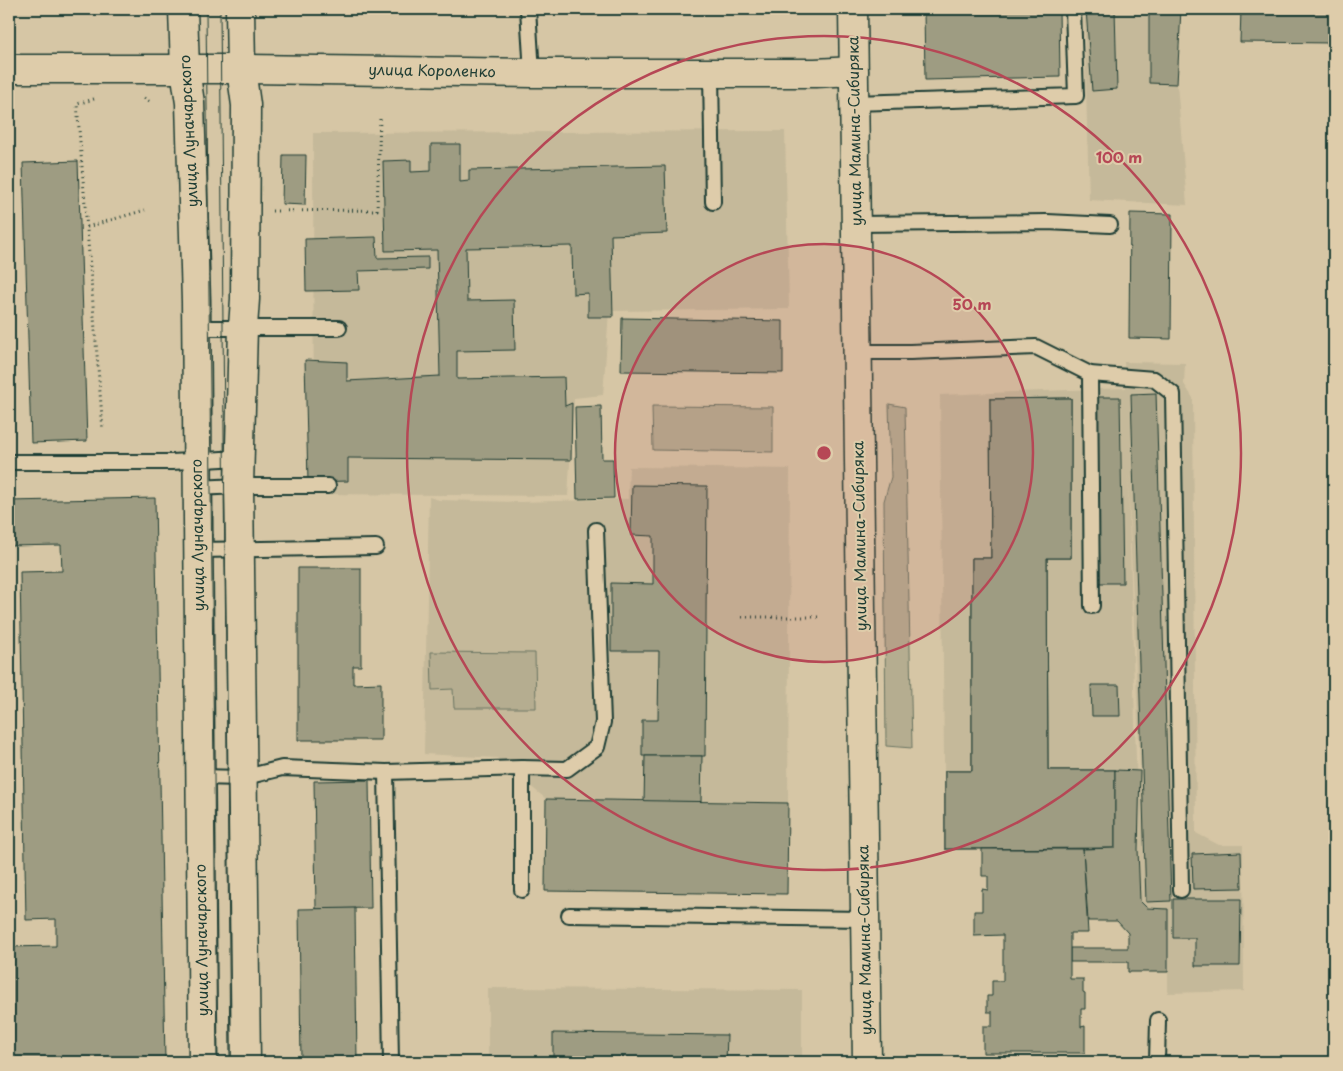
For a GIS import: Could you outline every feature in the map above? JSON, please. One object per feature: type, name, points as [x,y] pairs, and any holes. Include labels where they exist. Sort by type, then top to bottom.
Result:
[{"type":"street","name":"улица Луначарского","points":[[184,9],[185,69],[190,103],[196,328],[203,1062]]},
{"type":"street","points":[[240,9],[242,68],[246,105],[245,299],[239,458],[246,1062]]},
{"type":"street","name":"улица Мамина-Сибиряка","points":[[853,9],[867,1062]]},
{"type":"street","name":"улица Короленко","points":[[9,68],[242,68],[532,72],[815,73],[854,71]]},
{"type":"lane","points":[[528,9],[532,72]]},
{"type":"lane","points":[[854,103],[1076,96],[1073,9]]},
{"type":"lane","points":[[711,72],[713,202]]},
{"type":"lane","points":[[856,224],[1047,222],[1110,224]]},
{"type":"lane","points":[[196,328],[339,328]]},
{"type":"lane","points":[[857,352],[1036,347],[1090,374],[1154,379],[1173,394],[1181,890]]},
{"type":"lane","points":[[1090,374],[1092,606]]},
{"type":"lane","points":[[9,462],[197,461],[239,458]]},
{"type":"lane","points":[[198,488],[328,486]]},
{"type":"lane","points":[[200,778],[242,778],[282,768],[386,772],[567,768],[598,747],[603,722],[596,530]]},
{"type":"lane","points":[[198,550],[376,547]]},
{"type":"lane","points":[[522,768],[522,890]]},
{"type":"lane","points":[[386,772],[391,1062]]},
{"type":"lane","points":[[569,915],[865,919]]},
{"type":"lane","points":[[1157,1062],[1158,1020]]},
{"type":"path","points":[[102,96],[77,104],[103,430]]},
{"type":"path","points":[[142,98],[150,102]]},
{"type":"path","points":[[270,211],[378,210],[380,119]]},
{"type":"path","points":[[87,227],[145,210]]},
{"type":"path","points":[[742,617],[818,617]]},
{"type":"shaded area","points":[[1084,9],[1181,9],[1177,84],[1187,205],[1089,200]]},
{"type":"shaded area","points":[[785,131],[789,309],[609,311],[603,395],[574,398],[568,496],[314,494],[313,133]]},
{"type":"shaded area","points":[[1124,362],[1185,363],[1184,384],[1193,398],[1196,833],[1219,845],[1243,845],[1244,991],[1168,993],[1168,909],[1147,908],[1140,901],[1138,849],[945,849],[940,395],[1126,388]],"holes":[[[1128,475],[1140,771],[1138,831]]]},
{"type":"shaded area","points":[[889,404],[905,407],[912,748],[886,746],[884,501],[891,477]]},
{"type":"shaded area","points":[[652,406],[773,407],[773,452],[653,450]]},
{"type":"shaded area","points":[[629,467],[790,469],[788,803],[546,799],[497,758],[424,754],[429,497],[439,500],[520,502],[628,499]]},
{"type":"shaded area","points":[[431,652],[535,653],[536,708],[454,708],[453,689],[432,690]]},
{"type":"shaded area","points":[[488,988],[802,990],[802,1062],[488,1062]]},
{"type":"building","points":[[302,9],[484,9],[484,10],[302,13]]},
{"type":"building","points":[[924,9],[1059,9],[1060,77],[925,80]]},
{"type":"building","points":[[1086,9],[1115,9],[1117,89],[1092,91]]},
{"type":"building","points":[[1149,9],[1181,9],[1177,84],[1149,83]]},
{"type":"building","points":[[1241,9],[1334,9],[1334,43],[1240,42]]},
{"type":"building","points":[[431,144],[460,144],[460,182],[469,181],[469,170],[665,166],[667,233],[611,235],[613,317],[588,317],[588,293],[573,294],[572,246],[466,248],[467,301],[514,300],[515,350],[457,351],[457,379],[564,377],[565,406],[572,403],[571,460],[348,458],[348,481],[308,482],[305,360],[347,362],[347,381],[440,376],[437,250],[385,251],[383,161],[411,160],[411,172],[431,171]]},
{"type":"building","points":[[283,155],[306,155],[305,205],[282,204]]},
{"type":"building","points":[[78,161],[87,441],[31,443],[23,163]]},
{"type":"building","points":[[1130,213],[1172,214],[1171,339],[1129,338]]},
{"type":"building","points":[[376,237],[377,258],[428,257],[428,269],[358,271],[359,290],[306,291],[305,239]]},
{"type":"building","points":[[622,318],[783,321],[783,373],[621,371]]},
{"type":"building","points":[[1156,393],[1171,901],[1146,902],[1131,394]]},
{"type":"building","points":[[1097,397],[1120,397],[1123,583],[1100,583]]},
{"type":"building","points":[[1071,398],[1071,558],[1047,558],[1048,770],[1115,770],[1115,848],[945,849],[945,771],[972,771],[972,558],[991,558],[990,399]]},
{"type":"building","points":[[1071,398],[1071,558],[1047,558],[1048,770],[1115,770],[1115,848],[945,849],[945,771],[972,771],[972,558],[991,558],[990,399]]},
{"type":"building","points":[[601,406],[602,459],[613,459],[614,498],[577,499],[575,407]]},
{"type":"building","points":[[632,485],[707,486],[705,756],[642,756],[642,720],[658,720],[659,651],[611,651],[611,583],[653,584],[653,536],[631,535]]},
{"type":"building","points":[[155,498],[165,1062],[9,1062],[9,947],[56,946],[56,919],[26,920],[20,572],[62,571],[61,545],[9,546],[9,501]]},
{"type":"building","points":[[298,568],[361,568],[361,666],[353,666],[353,684],[381,683],[381,740],[298,740]]},
{"type":"building","points":[[1091,685],[1119,685],[1120,716],[1092,716]]},
{"type":"building","points":[[645,756],[702,756],[701,802],[644,802]]},
{"type":"building","points":[[1115,770],[1140,771],[1138,849],[1140,901],[1147,908],[1168,909],[1168,972],[1128,972],[1128,962],[1070,962],[1070,948],[1128,948],[1128,933],[1117,921],[1088,921],[1083,849],[1115,848]]},
{"type":"building","points":[[369,780],[371,908],[316,909],[314,781]]},
{"type":"building","points":[[546,799],[788,803],[787,894],[545,891]]},
{"type":"building","points":[[982,849],[1083,849],[1088,933],[1070,933],[1070,979],[1083,979],[1085,1009],[1081,1009],[1081,1027],[1085,1026],[1085,1053],[983,1053],[983,1026],[992,1026],[992,1012],[987,1012],[987,996],[992,996],[992,981],[1003,981],[1003,935],[974,936],[974,911],[982,911],[982,889],[988,890],[988,876],[982,876]]},
{"type":"building","points":[[1241,852],[1242,888],[1193,889],[1192,854]]},
{"type":"building","points":[[1173,899],[1241,899],[1240,966],[1195,966],[1195,938],[1173,938]]},
{"type":"building","points":[[355,908],[357,1062],[301,1062],[299,909]]},
{"type":"building","points":[[553,1033],[727,1035],[726,1062],[553,1062]]},
{"type":"tram line","points":[[206,9],[217,1062]]},
{"type":"tram line","points":[[220,9],[230,1062]]}]
